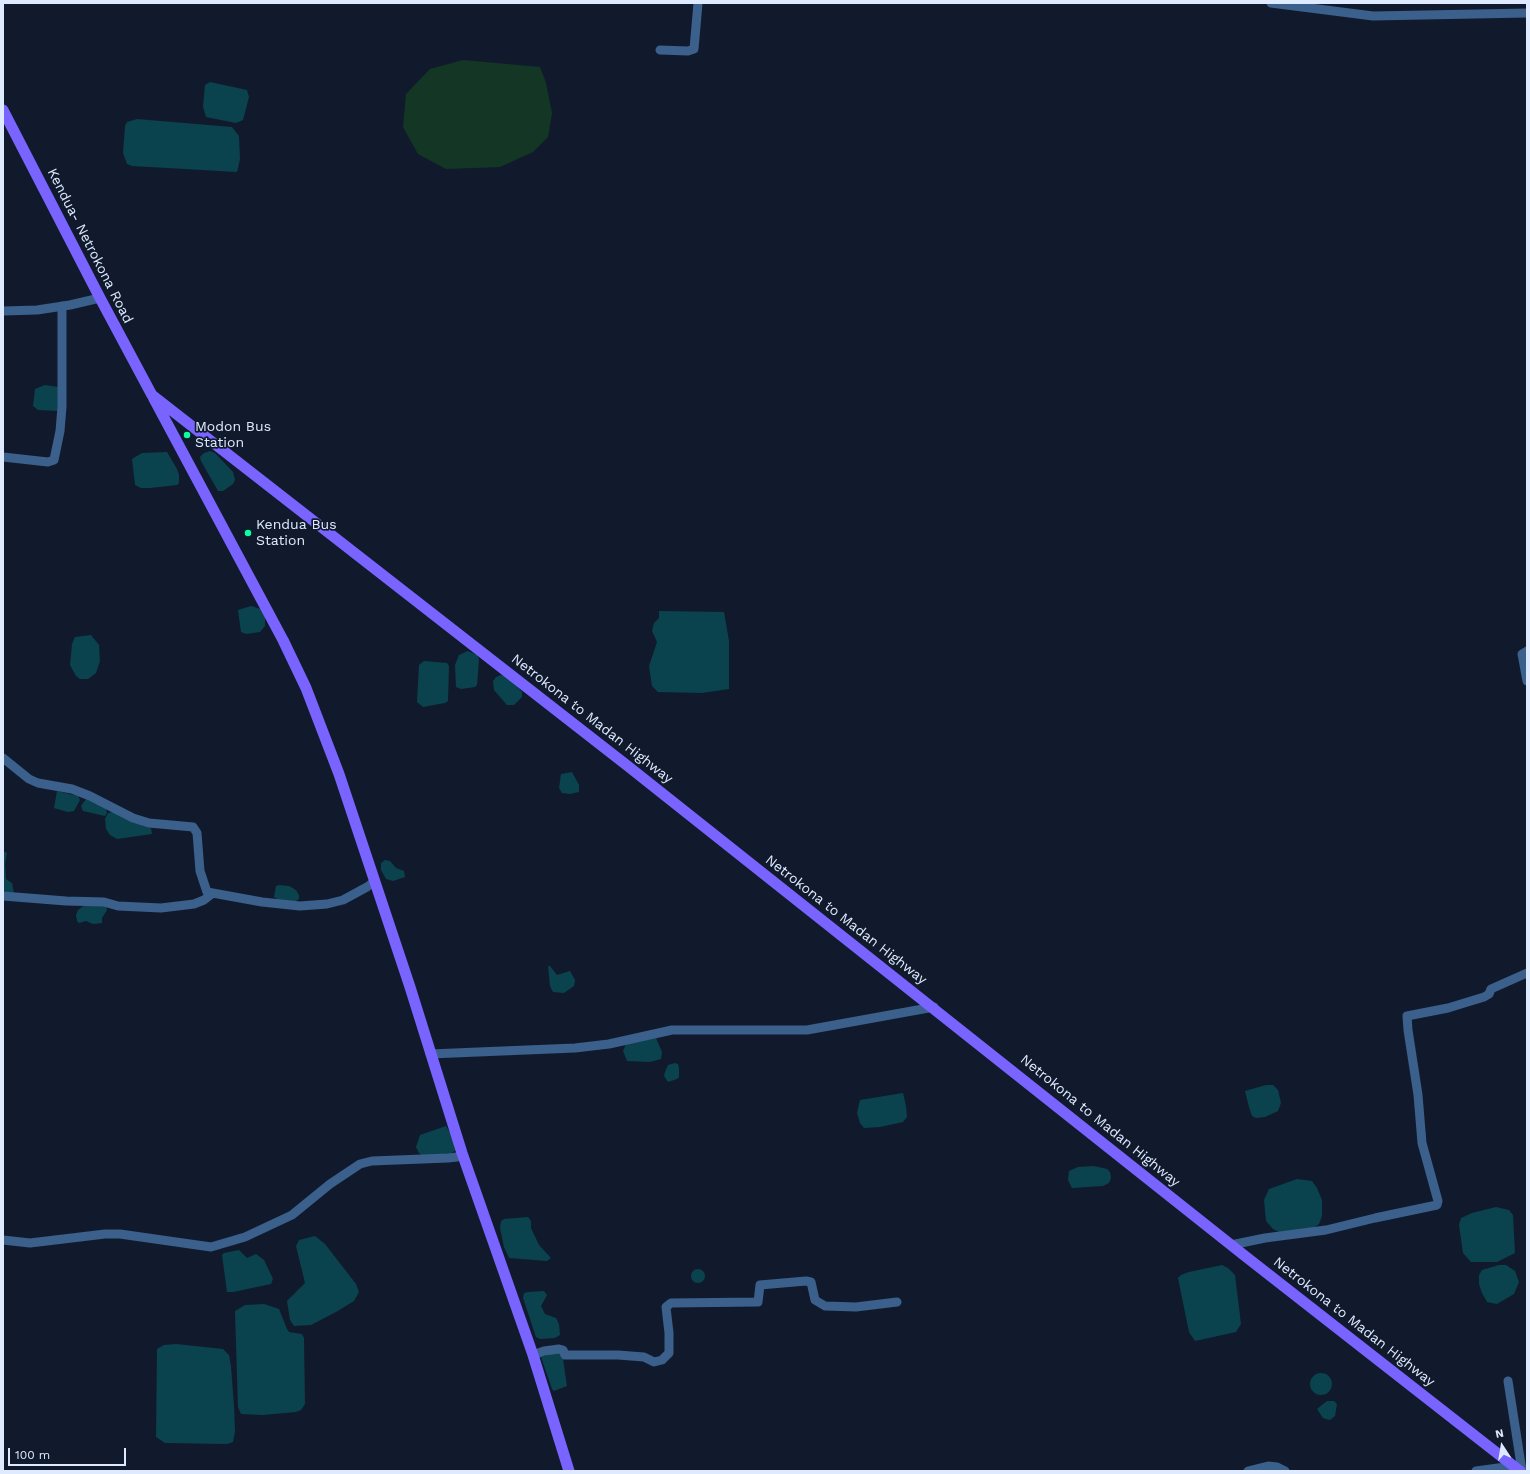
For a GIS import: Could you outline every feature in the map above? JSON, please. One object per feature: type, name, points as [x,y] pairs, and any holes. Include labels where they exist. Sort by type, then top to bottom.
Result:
[{"type":"main road","name":"Kendua- Netrokona Road","points":[[3,110],[100,298],[304,682],[339,774],[375,881],[462,1153],[533,1355],[569,1471]]},
{"type":"main road","name":"Netrokona to Madan Highway","points":[[152,395],[455,629],[779,887],[934,1007],[1231,1245],[1518,1469]]},
{"type":"street","points":[[660,50],[688,51],[695,48],[698,3]]},
{"type":"street","points":[[1271,3],[1373,16],[1527,13]]},
{"type":"street","points":[[3,311],[37,310],[100,298]]},
{"type":"street","points":[[3,457],[48,462],[54,460],[60,431],[62,407],[62,306]]},
{"type":"street","points":[[1527,651],[1522,654],[1527,681]]},
{"type":"street","points":[[3,758],[29,779],[38,783],[72,790],[90,796],[133,818],[149,823],[193,827],[196,830],[199,844],[200,872],[202,883],[206,892],[262,902],[306,905],[343,900],[375,881]]},
{"type":"street","points":[[3,896],[66,901],[104,902],[118,906],[161,908],[194,904],[204,900],[213,893]]},
{"type":"street","points":[[1231,1245],[1265,1238],[1326,1230],[1437,1205],[1438,1201],[1422,1143],[1418,1095],[1408,1030],[1408,1016],[1448,1008],[1484,997],[1489,994],[1491,989],[1527,973]]},
{"type":"street","points":[[430,1054],[575,1048],[609,1044],[672,1030],[807,1030],[934,1007]]},
{"type":"street","points":[[3,1240],[30,1243],[105,1234],[120,1234],[211,1247],[245,1237],[292,1215],[330,1184],[360,1164],[372,1161],[458,1157],[462,1153]]},
{"type":"street","points":[[533,1355],[544,1351],[558,1349],[563,1350],[565,1355],[618,1355],[644,1357],[654,1362],[662,1360],[669,1353],[669,1333],[666,1307],[670,1302],[758,1302],[760,1285],[806,1281],[811,1282],[815,1300],[825,1306],[856,1307],[897,1302]]},
{"type":"street","points":[[1476,1471],[1518,1469],[1508,1381]]},
{"type":"street","points":[[1248,1471],[1268,1466],[1277,1467],[1285,1471]]},
{"type":"shaded area","points":[[463,60],[540,67],[546,83],[552,113],[548,137],[533,152],[500,167],[446,169],[418,154],[403,127],[406,94],[430,69]]},
{"type":"shaded area","points":[[210,82],[247,90],[249,97],[243,120],[236,123],[206,117],[203,107],[205,85]]},
{"type":"shaded area","points":[[137,119],[232,127],[239,136],[240,159],[237,172],[132,166],[127,164],[123,153],[125,126],[127,122]]},
{"type":"shaded area","points":[[45,385],[58,387],[59,411],[38,410],[33,406],[35,389]]},
{"type":"shaded area","points":[[210,451],[215,453],[233,472],[235,480],[233,484],[223,491],[218,491],[201,461],[200,457],[204,453]]},
{"type":"shaded area","points":[[167,452],[177,469],[179,483],[177,485],[150,488],[141,488],[135,485],[132,459],[142,453]]},
{"type":"shaded area","points":[[251,606],[261,609],[265,617],[265,626],[260,632],[246,634],[241,632],[238,610]]},
{"type":"shaded area","points":[[659,611],[724,612],[729,641],[729,689],[702,693],[658,692],[652,686],[649,666],[657,642],[652,631],[654,623],[659,618]]},
{"type":"shaded area","points":[[91,635],[99,645],[100,661],[96,673],[88,679],[80,679],[76,676],[70,665],[72,644],[75,637]]},
{"type":"shaded area","points":[[468,651],[477,655],[479,659],[477,685],[475,687],[461,689],[456,687],[455,665],[459,655]]},
{"type":"shaded area","points":[[424,661],[447,663],[449,666],[448,701],[445,703],[423,707],[417,702],[419,665]]},
{"type":"shaded area","points":[[501,675],[507,676],[522,692],[522,697],[514,705],[507,705],[494,690],[493,681],[496,677]]},
{"type":"shaded area","points":[[572,772],[579,785],[579,792],[570,794],[562,793],[559,788],[561,774]]},
{"type":"shaded area","points":[[57,791],[78,796],[80,800],[74,811],[68,812],[54,808]]},
{"type":"shaded area","points":[[86,799],[106,808],[107,813],[105,816],[83,811],[81,806]]},
{"type":"shaded area","points":[[112,812],[151,828],[152,834],[117,839],[110,835],[106,829],[105,819],[108,813]]},
{"type":"shaded area","points":[[3,851],[7,853],[5,864],[6,879],[12,883],[14,893],[3,895]]},
{"type":"shaded area","points":[[385,860],[390,861],[396,868],[404,871],[405,877],[393,881],[386,879],[381,870],[381,863]]},
{"type":"shaded area","points":[[276,886],[289,886],[296,890],[299,895],[299,899],[296,901],[281,901],[274,897]]},
{"type":"shaded area","points":[[86,904],[106,905],[107,910],[102,918],[102,923],[93,924],[86,921],[79,923],[77,921],[76,915],[78,910]]},
{"type":"shaded area","points":[[548,966],[550,966],[557,975],[570,971],[575,980],[574,986],[564,993],[553,992],[550,986]]},
{"type":"shaded area","points":[[656,1038],[662,1052],[661,1059],[650,1062],[627,1061],[623,1051],[626,1044]]},
{"type":"shaded area","points":[[675,1063],[678,1064],[679,1077],[668,1082],[664,1076],[665,1072],[668,1065]]},
{"type":"shaded area","points":[[1266,1085],[1273,1085],[1278,1090],[1281,1103],[1278,1111],[1265,1117],[1256,1118],[1252,1116],[1245,1091]]},
{"type":"shaded area","points":[[903,1093],[907,1117],[903,1122],[880,1127],[864,1128],[860,1123],[857,1113],[860,1100]]},
{"type":"shaded area","points":[[446,1126],[454,1139],[455,1151],[445,1156],[424,1157],[419,1153],[416,1147],[420,1135]]},
{"type":"shaded area","points":[[1094,1166],[1107,1169],[1110,1172],[1111,1178],[1109,1183],[1103,1186],[1072,1188],[1068,1180],[1069,1171],[1078,1167]]},
{"type":"shaded area","points":[[1297,1179],[1312,1181],[1317,1188],[1322,1200],[1322,1216],[1319,1224],[1312,1229],[1281,1233],[1273,1229],[1266,1221],[1264,1200],[1269,1189]]},
{"type":"shaded area","points":[[1496,1207],[1509,1210],[1513,1215],[1515,1253],[1497,1262],[1471,1262],[1463,1253],[1459,1225],[1461,1218],[1472,1213]]},
{"type":"shaded area","points":[[528,1217],[531,1221],[531,1228],[539,1245],[551,1258],[547,1261],[509,1258],[504,1247],[500,1228],[501,1221],[504,1219]]},
{"type":"shaded area","points":[[315,1236],[325,1244],[356,1284],[359,1292],[354,1301],[336,1312],[311,1325],[294,1326],[290,1320],[287,1301],[305,1283],[296,1246],[299,1240]]},
{"type":"shaded area","points":[[239,1250],[247,1258],[256,1254],[264,1260],[273,1279],[271,1284],[227,1292],[222,1255],[224,1253]]},
{"type":"shaded area","points":[[1222,1265],[1228,1268],[1235,1275],[1241,1324],[1236,1332],[1195,1341],[1189,1332],[1178,1278],[1189,1272]]},
{"type":"shaded area","points":[[1499,1265],[1506,1265],[1515,1271],[1519,1282],[1514,1294],[1497,1304],[1487,1302],[1479,1284],[1479,1275],[1482,1270]]},
{"type":"shaded area","points":[[695,1269],[701,1269],[705,1273],[705,1279],[701,1283],[695,1283],[691,1279],[691,1273]]},
{"type":"shaded area","points":[[544,1291],[547,1295],[541,1306],[545,1314],[556,1318],[559,1324],[560,1335],[555,1338],[540,1339],[536,1337],[523,1298],[524,1293]]},
{"type":"shaded area","points":[[264,1304],[279,1309],[289,1332],[302,1334],[304,1338],[305,1404],[301,1410],[296,1412],[263,1415],[241,1414],[238,1407],[235,1311],[245,1305]]},
{"type":"shaded area","points":[[176,1344],[223,1349],[229,1355],[234,1406],[235,1431],[233,1442],[227,1444],[165,1443],[156,1437],[157,1349],[164,1345]]},
{"type":"shaded area","points":[[559,1351],[563,1359],[567,1386],[554,1391],[541,1357]]},
{"type":"shaded area","points":[[1321,1373],[1329,1376],[1332,1384],[1329,1392],[1321,1395],[1313,1392],[1310,1384],[1313,1376]]},
{"type":"shaded area","points":[[1327,1401],[1334,1401],[1337,1404],[1335,1416],[1330,1420],[1323,1418],[1317,1409]]},
{"type":"place","name":"Modon Bus Station","points":[[187,435]]},
{"type":"place","name":"Kendua Bus Station","points":[[248,533]]}]
